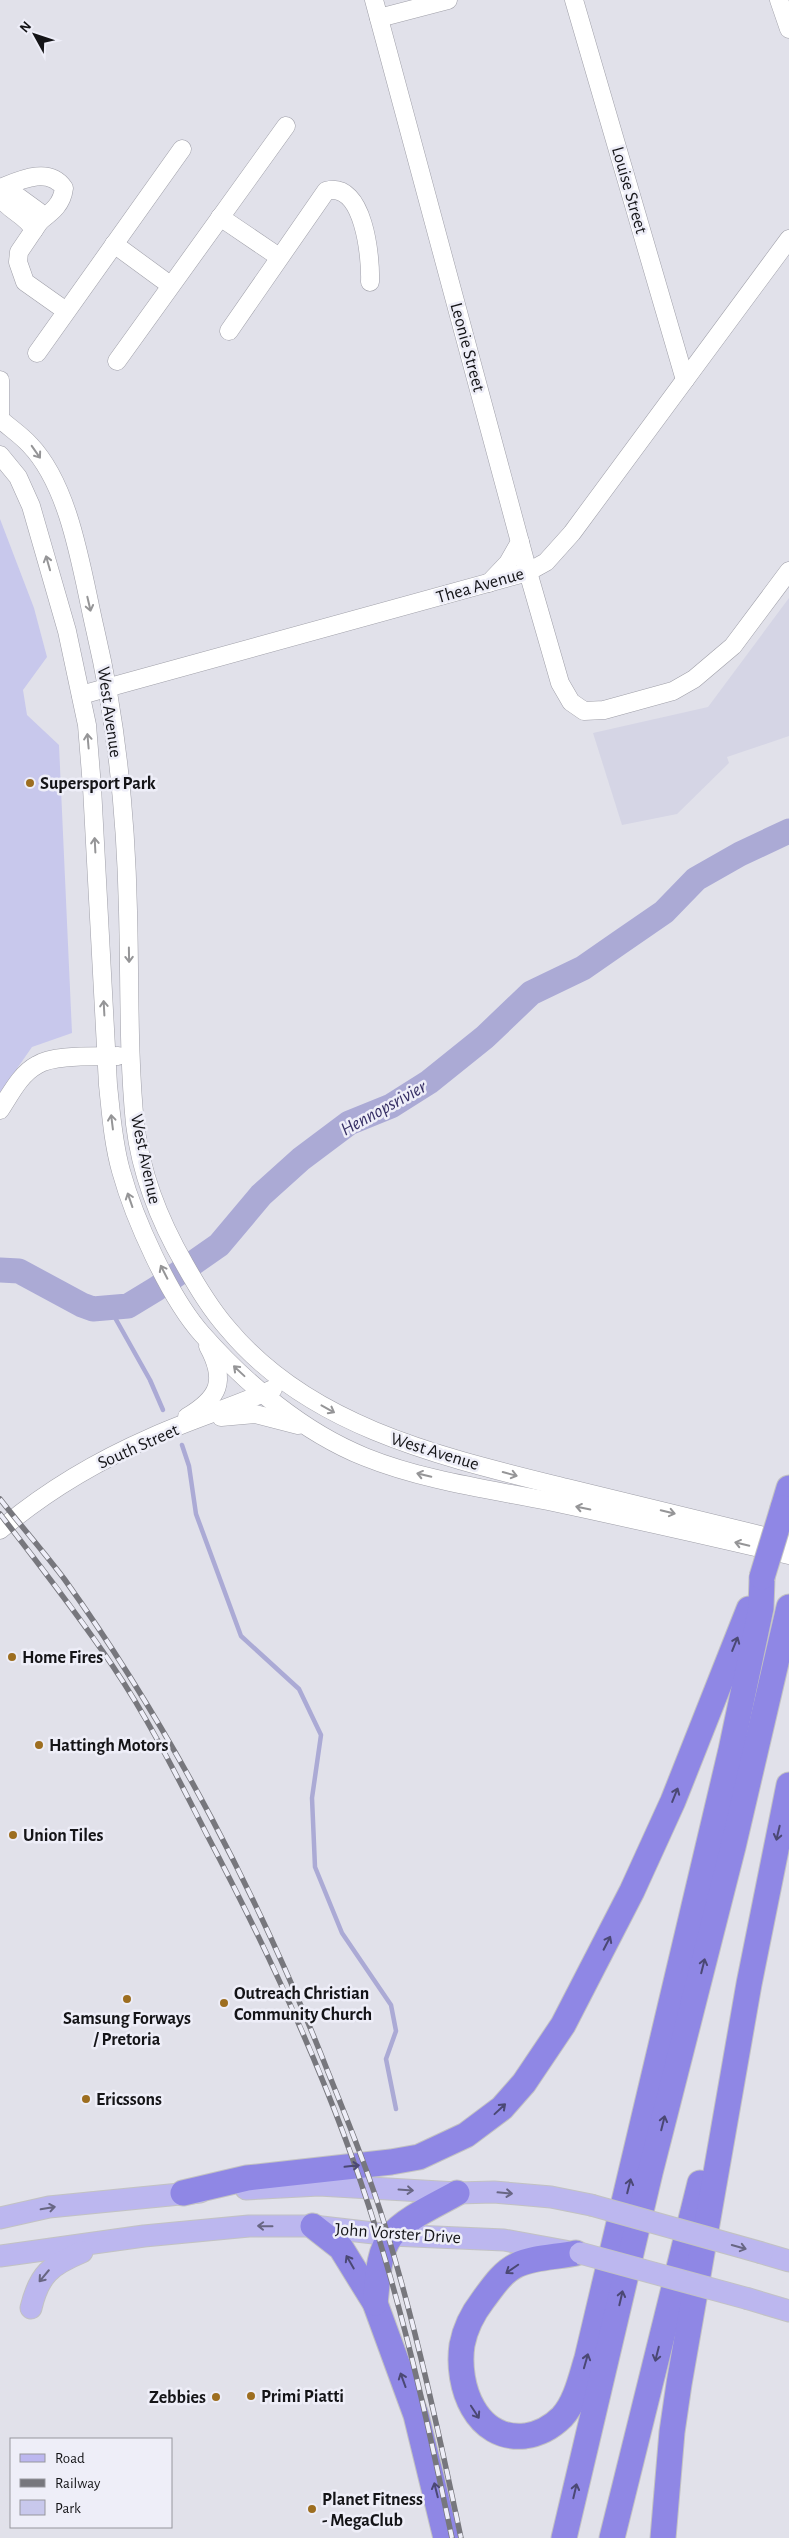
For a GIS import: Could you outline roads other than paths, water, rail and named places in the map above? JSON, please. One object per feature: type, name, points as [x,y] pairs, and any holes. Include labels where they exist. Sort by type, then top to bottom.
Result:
[{"type":"highway","points":[[183,2193],[248,2178],[391,2162],[419,2157],[466,2135],[502,2108],[524,2083],[563,2025],[632,1891],[673,1801],[762,1577],[786,1498]]},
{"type":"highway","points":[[578,2253],[524,2262],[510,2269],[482,2301],[474,2314],[465,2336],[462,2346],[462,2377],[471,2405],[474,2412],[488,2426],[506,2436],[537,2433],[562,2417],[580,2380],[587,2358],[731,1750],[761,1608],[762,1577]]},
{"type":"highway","points":[[564,2538],[648,2183],[733,1847],[789,1607]]},
{"type":"highway","points":[[647,2538],[672,2432],[749,1984],[789,1785]]},
{"type":"highway","points":[[612,2538],[749,1984]]},
{"type":"highway","points":[[375,2304],[380,2263],[391,2235],[414,2218],[457,2194]]},
{"type":"highway","points":[[313,2226],[341,2248],[375,2304],[416,2415],[446,2538]]},
{"type":"highway","points":[[663,2538],[672,2432]]},
{"type":"main road","points":[[0,2218],[49,2208],[183,2193],[319,2185],[457,2194],[494,2192],[542,2196],[591,2205],[789,2262]]},
{"type":"main road","name":"John Vorster Drive","points":[[0,2256],[144,2236],[249,2226],[313,2226],[391,2235],[504,2240],[578,2253],[789,2311]]},
{"type":"main road","points":[[31,2308],[37,2286],[48,2270],[101,2243]]},
{"type":"street","name":"Leonie Street","points":[[374,0],[528,572],[565,693],[578,708],[591,711],[604,710],[673,691],[694,679],[733,646],[789,571]]},
{"type":"street","points":[[379,18],[448,0]]},
{"type":"street","name":"Louise Street","points":[[574,0],[685,380]]},
{"type":"street","points":[[779,0],[789,29]]},
{"type":"street","points":[[117,361],[286,126]]},
{"type":"street","points":[[37,353],[182,149]]},
{"type":"street","points":[[0,188],[34,176],[53,177],[64,188],[63,198],[54,211],[37,225],[19,252],[18,262],[22,280],[66,311]]},
{"type":"street","points":[[229,331],[326,191],[334,189],[346,195],[364,225],[370,264],[370,282]]},
{"type":"street","points":[[0,196],[9,207],[37,225]]},
{"type":"street","points":[[220,217],[279,257]]},
{"type":"street","name":"Thea Avenue","points":[[81,695],[528,572],[546,562],[572,533],[789,240]]},
{"type":"street","points":[[114,244],[170,285]]},
{"type":"street","points":[[0,380],[0,418]]},
{"type":"street","name":"West Avenue","points":[[0,418],[31,445],[48,472],[60,498],[83,577],[108,688],[124,818],[131,1055],[136,1128],[150,1192],[159,1217],[206,1301],[242,1344],[287,1383],[331,1411],[412,1447],[514,1475],[789,1542]]},
{"type":"street","name":"West Avenue","points":[[0,456],[18,477],[32,506],[67,631],[81,695],[92,787],[112,1124],[120,1170],[142,1229],[176,1297],[188,1315],[201,1333],[264,1393],[313,1430],[367,1458],[409,1471],[631,1518],[789,1555]]},
{"type":"street","points":[[489,583],[508,563],[520,542]]},
{"type":"street","points":[[0,1110],[25,1075],[37,1064],[49,1060],[131,1055]]},
{"type":"street","points":[[153,1437],[205,1406],[213,1396],[218,1384],[218,1370],[201,1333]]},
{"type":"street","name":"South Street","points":[[0,1530],[61,1483],[153,1437],[202,1419],[287,1383]]},
{"type":"street","points":[[202,1419],[255,1414],[313,1430]]},
{"type":"waterway","name":"Hennopsrivier","points":[[0,1270],[19,1271],[93,1309],[128,1306],[219,1245],[261,1195],[301,1159],[349,1123],[391,1106],[429,1082],[485,1037],[531,993],[583,968],[664,912],[696,879],[740,854],[789,831]]},
{"type":"waterway","points":[[109,1307],[150,1380],[163,1410]]},
{"type":"waterway","points":[[182,1445],[189,1466],[196,1514],[241,1636],[299,1689],[321,1735],[312,1798],[315,1867],[342,1933],[391,2005],[396,2031],[386,2059],[396,2109]]},
{"type":"railway","points":[[0,1499],[65,1580],[142,1696],[212,1818],[244,1881],[302,2008],[344,2111],[380,2209],[418,2344],[461,2538]]},
{"type":"railway","points":[[0,1514],[85,1626],[150,1726],[255,1929],[300,2027],[341,2127],[388,2267],[418,2383],[452,2538]]},
{"type":"place","name":"Supersport Park","points":[[30,783]]},
{"type":"place","name":"Home Fires","points":[[12,1657]]},
{"type":"place","name":"Hattingh Motors","points":[[39,1745]]},
{"type":"place","name":"Union Tiles","points":[[13,1835]]},
{"type":"place","name":"Samsung Forways / Pretoria","points":[[127,1999]]},
{"type":"place","name":"Outreach Christian Community Church","points":[[224,2003]]},
{"type":"place","name":"Ericssons","points":[[86,2099]]},
{"type":"place","name":"Primi Piatti","points":[[251,2396]]},
{"type":"place","name":"Zebbies","points":[[216,2397]]},
{"type":"place","name":"Planet Fitness - MegaClub","points":[[312,2509]]}]
